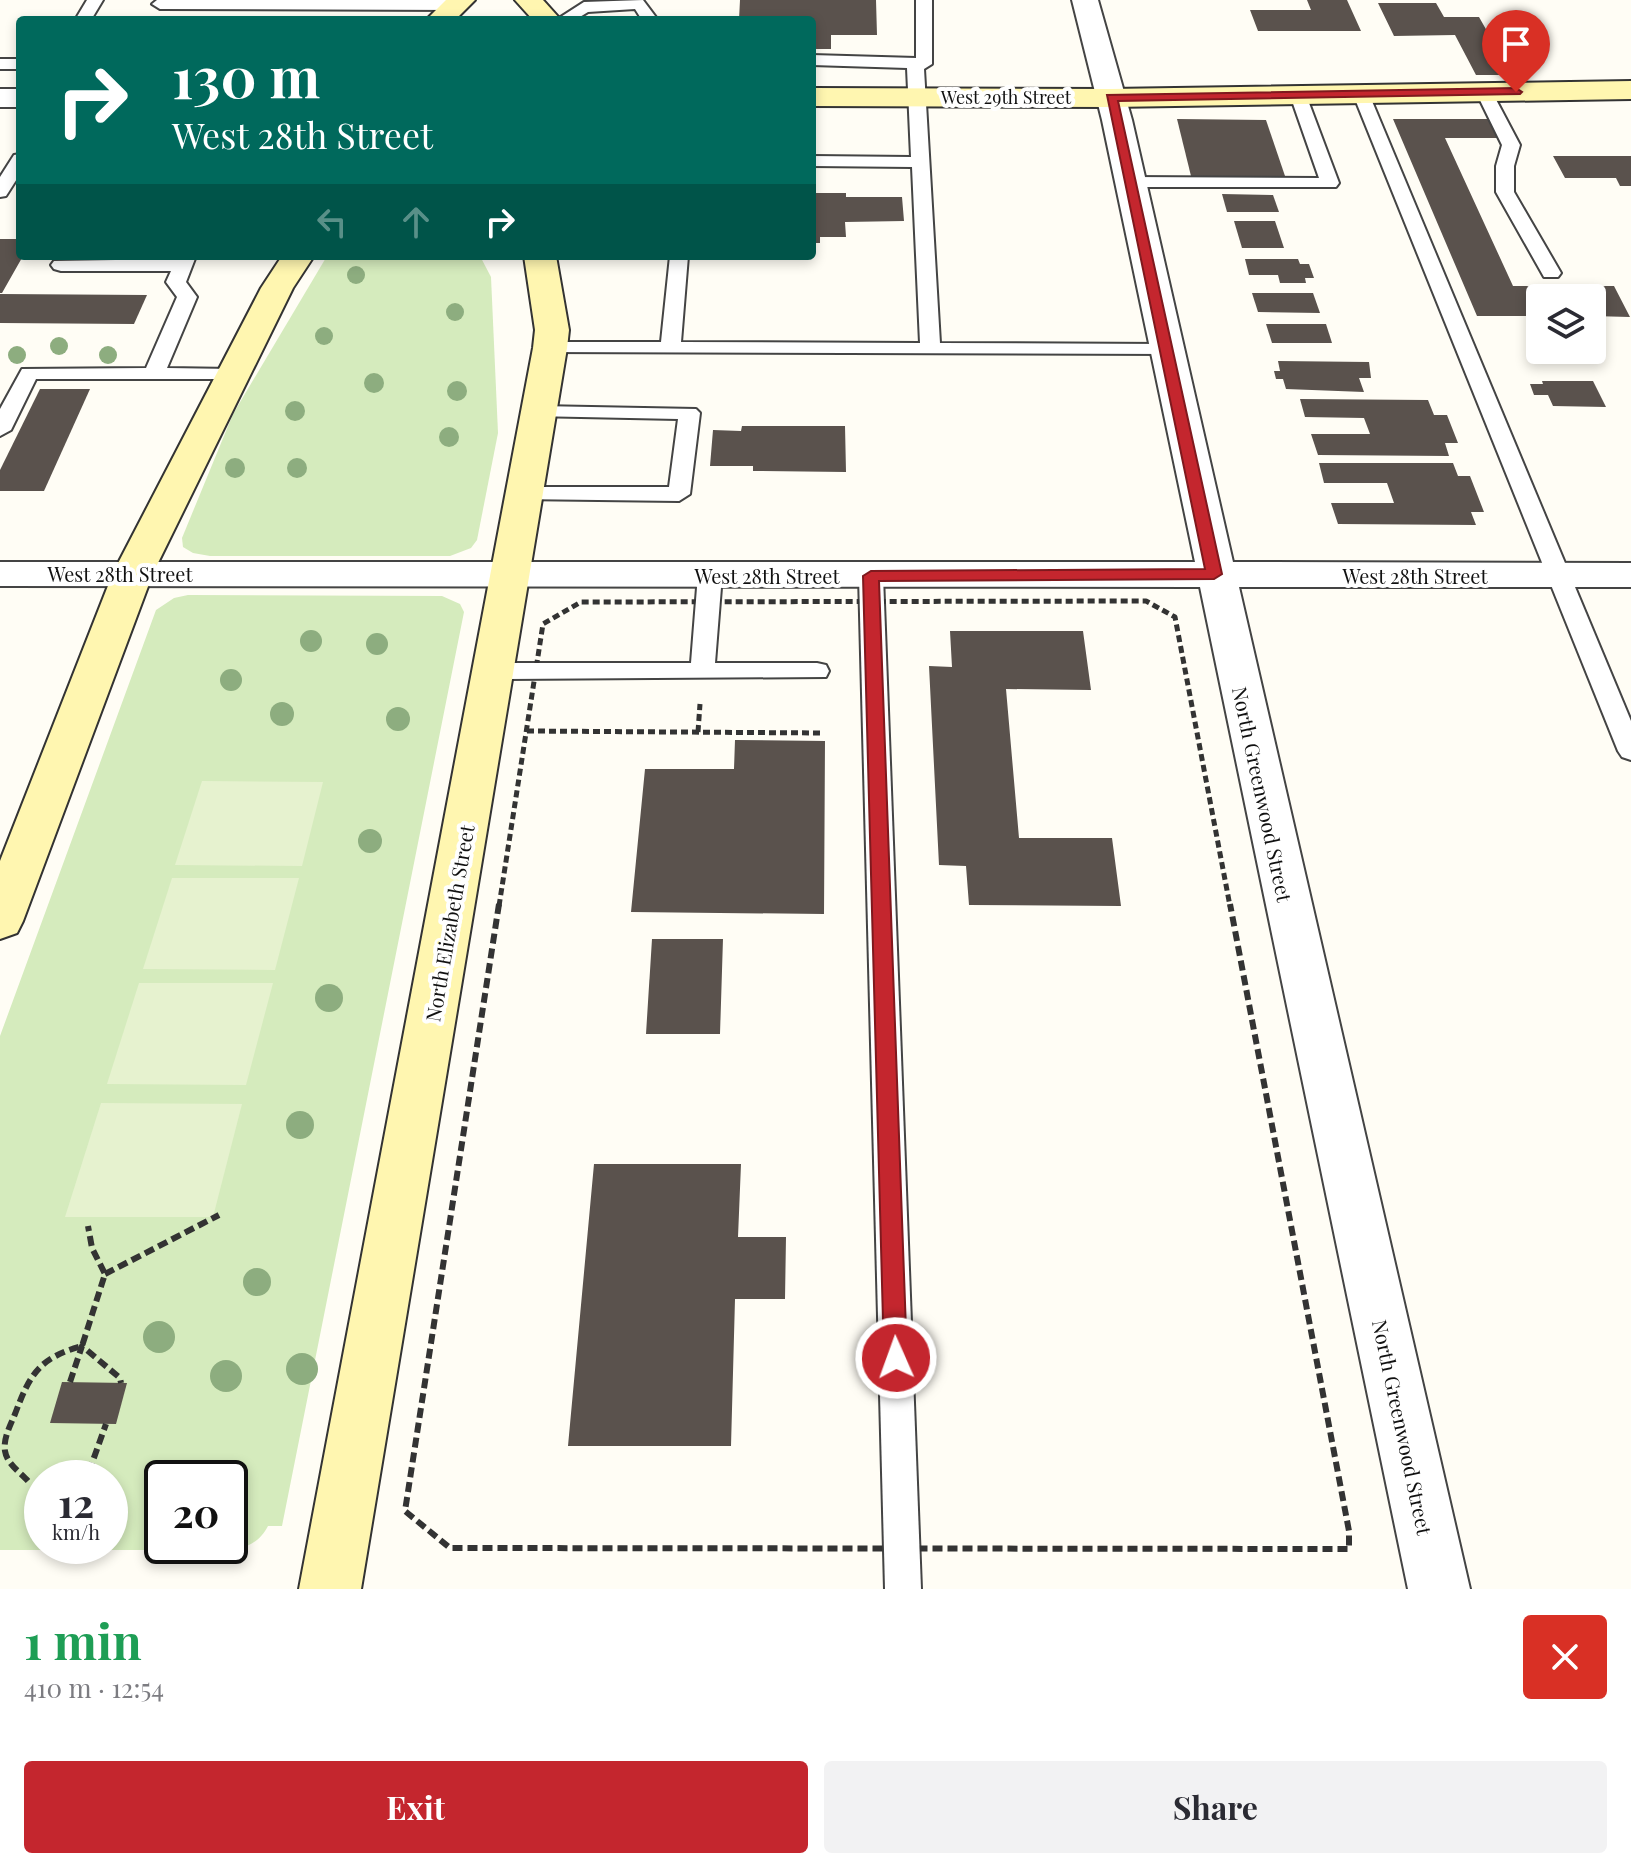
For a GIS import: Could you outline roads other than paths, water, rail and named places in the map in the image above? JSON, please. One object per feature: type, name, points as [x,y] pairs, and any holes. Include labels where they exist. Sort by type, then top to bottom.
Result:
[{"type":"main road","points":[[512,3],[540,16]]},
{"type":"main road","name":"West 29th Street","points":[[816,97],[1111,98],[1631,90]]},
{"type":"main road","name":"North Elizabeth Street","points":[[330,1589],[551,339],[541,260]]},
{"type":"main road","points":[[551,339],[570,260]]},
{"type":"main road","points":[[0,921],[133,573],[233,375],[278,272]]},
{"type":"street","name":"North Greenwood Street","points":[[1085,0],[1130,182],[1439,1589]]},
{"type":"street","name":"West 28th Street","points":[[0,574],[1631,575]]},
{"type":"lane","points":[[163,0],[160,4],[388,2],[458,9]]},
{"type":"lane","points":[[816,60],[924,64],[924,0]]},
{"type":"lane","points":[[365,16],[388,2]]},
{"type":"lane","points":[[570,16],[584,7],[640,4],[648,16]]},
{"type":"lane","points":[[915,63],[930,348]]},
{"type":"lane","points":[[1484,92],[1511,145],[1505,166],[1505,192],[1551,273]]},
{"type":"lane","points":[[1361,94],[1631,751]]},
{"type":"lane","points":[[1130,182],[1330,183],[1298,95]]},
{"type":"lane","points":[[816,161],[920,162]]},
{"type":"lane","points":[[0,192],[16,166]]},
{"type":"lane","points":[[670,348],[679,260]]},
{"type":"lane","points":[[61,265],[185,261],[176,282],[187,297],[154,374]]},
{"type":"lane","points":[[551,339],[670,348],[1166,350]]},
{"type":"lane","points":[[0,430],[29,373],[233,375]]},
{"type":"lane","points":[[525,494],[679,494],[689,413],[539,412]]},
{"type":"lane","points":[[702,671],[710,575]]},
{"type":"lane","points":[[871,576],[903,1589]]},
{"type":"lane","points":[[494,671],[817,671]]}]
